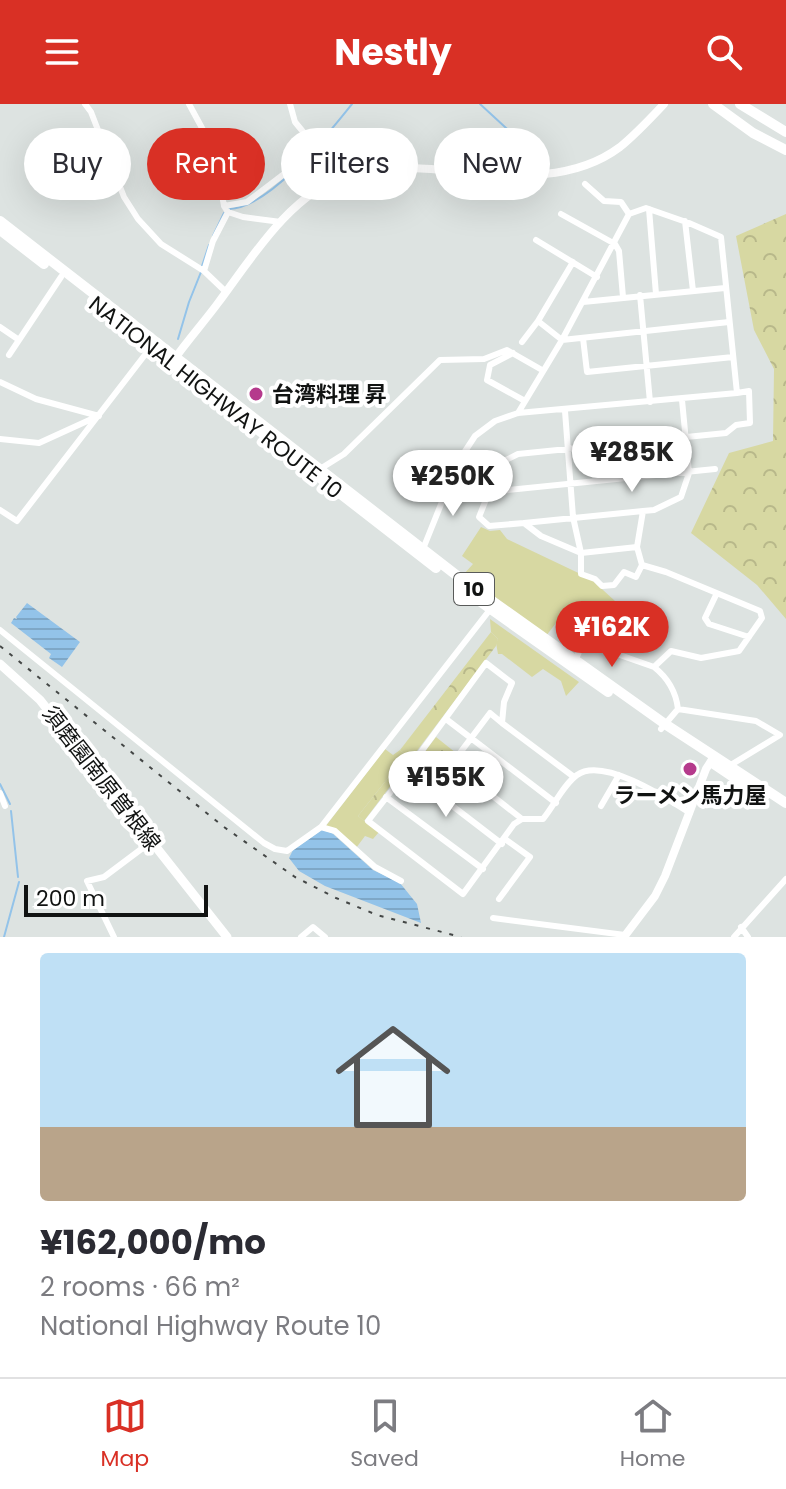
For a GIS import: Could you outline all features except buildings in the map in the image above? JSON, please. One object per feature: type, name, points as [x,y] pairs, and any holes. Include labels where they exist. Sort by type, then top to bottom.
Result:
[{"type":"main road","points":[[713,104],[753,133],[786,150]]},
{"type":"main road","points":[[740,104],[786,132]]},
{"type":"main road","name":"NATIONAL HIGHWAY ROUTE 10","points":[[0,221],[153,344]]},
{"type":"main road","name":"NATIONAL HIGHWAY ROUTE 10","points":[[0,230],[174,360],[492,607],[786,811]]},
{"type":"main road","name":"NATIONAL HIGHWAY ROUTE 10","points":[[174,360],[423,549],[492,607]]},
{"type":"main road","name":"須磨園南原曽根線","points":[[0,664],[40,700],[227,937]]},
{"type":"main road","name":"NATIONAL HIGHWAY ROUTE 10","points":[[712,759],[729,766],[786,803]]},
{"type":"street","points":[[85,104],[91,112],[124,197],[138,219],[161,244],[204,271],[226,292]]},
{"type":"street","points":[[189,104],[214,150],[226,209],[204,271]]},
{"type":"street","points":[[226,209],[247,202],[302,157],[310,143],[295,122],[290,104]]},
{"type":"street","points":[[174,360],[281,222],[303,199],[323,186],[347,174],[399,166],[534,176],[562,173],[595,162],[620,146],[664,104]]},
{"type":"street","points":[[585,184],[604,201],[621,202],[629,214]]},
{"type":"street","points":[[226,209],[243,217],[281,222]]},
{"type":"street","points":[[629,214],[649,209],[721,237],[737,393]]},
{"type":"street","points":[[649,209],[656,294]]},
{"type":"street","points":[[561,214],[615,244],[619,251],[623,297]]},
{"type":"street","points":[[518,413],[562,340],[629,214]]},
{"type":"street","points":[[685,221],[693,291]]},
{"type":"street","points":[[536,240],[597,277]]},
{"type":"street","points":[[522,342],[573,262]]},
{"type":"street","points":[[9,355],[61,277]]},
{"type":"street","points":[[583,302],[725,288]]},
{"type":"street","points":[[640,295],[650,402]]},
{"type":"street","points":[[538,321],[562,340],[729,322]]},
{"type":"street","points":[[0,327],[19,340]]},
{"type":"street","points":[[583,338],[587,372],[733,357]]},
{"type":"street","points":[[0,510],[17,521],[153,344]]},
{"type":"street","points":[[320,469],[344,454],[440,360],[484,359],[507,350],[542,370]]},
{"type":"street","points":[[513,353],[490,365],[487,380],[525,401]]},
{"type":"street","points":[[0,382],[36,399],[99,416]]},
{"type":"street","points":[[423,549],[458,462],[475,436],[495,421],[518,413],[682,400],[749,391],[750,423],[736,425],[726,433],[686,436],[518,454],[506,460],[479,517],[489,526],[524,523],[654,510],[681,497],[689,473],[686,436],[682,400]]},
{"type":"street","points":[[565,411],[581,574],[595,579],[602,586],[614,585],[624,572],[636,577],[642,565],[637,547],[643,511]]},
{"type":"street","points":[[0,439],[39,443],[99,416]]},
{"type":"street","points":[[455,475],[491,491],[715,469]]},
{"type":"street","points":[[524,523],[541,536],[581,553],[637,547]]},
{"type":"street","points":[[642,565],[666,572],[762,613],[762,618],[739,651],[701,658],[671,651],[654,667]]},
{"type":"street","points":[[716,595],[705,618],[709,624],[749,637]]},
{"type":"street","points":[[0,630],[264,843],[287,851],[321,827],[492,607]]},
{"type":"street","points":[[573,664],[582,645],[597,647],[654,667],[677,695],[678,709],[663,727]]},
{"type":"street","points":[[502,723],[504,702],[512,683],[486,663],[368,821],[463,894],[514,824],[522,819],[543,819],[574,777],[584,771],[619,775],[645,785],[691,813]]},
{"type":"street","points":[[678,709],[756,721],[780,735],[729,766]]},
{"type":"street","points":[[432,790],[490,713],[574,777]]},
{"type":"street","points":[[446,719],[556,803]]},
{"type":"street","points":[[493,918],[625,936],[655,896],[712,759]]},
{"type":"street","points":[[452,764],[522,819]]},
{"type":"street","points":[[407,771],[530,857],[499,899]]},
{"type":"street","points":[[601,806],[619,775]]},
{"type":"street","points":[[0,793],[5,806]]},
{"type":"street","points":[[386,797],[483,869]]},
{"type":"street","points":[[321,827],[335,831],[375,867],[401,881]]},
{"type":"street","points":[[114,937],[87,881],[104,877],[152,841]]},
{"type":"street","points":[[734,937],[786,879]]},
{"type":"street","points":[[301,937],[313,927],[325,937]]},
{"type":"street","points":[[741,927],[748,937]]},
{"type":"green space","points":[[786,214],[786,619],[757,585],[691,533],[729,453],[773,441],[774,369],[754,330],[736,236]]},
{"type":"green space","points":[[481,527],[490,531],[500,530],[507,539],[591,579],[627,612],[629,634],[597,632],[595,646],[556,623],[546,636],[464,574],[473,564],[462,556]]},
{"type":"green space","points":[[490,619],[579,682],[566,696],[561,681],[543,669],[532,677],[498,654],[498,639],[491,632]]},
{"type":"green space","points":[[491,632],[498,639],[496,646],[364,821],[358,816],[406,755],[400,750]]},
{"type":"green space","points":[[436,737],[456,753],[438,777],[417,762]]},
{"type":"green space","points":[[385,749],[393,755],[400,750],[406,755],[358,816],[379,832],[373,839],[365,836],[356,848],[325,827]]},
{"type":"water","points":[[27,603],[80,642],[62,667],[49,658],[51,654],[11,623]]},
{"type":"water","points":[[322,830],[332,833],[373,870],[400,883],[417,904],[421,923],[325,886],[299,871],[289,858],[293,850]]},
{"type":"waterway","points":[[229,209],[245,205],[280,183],[352,104]]},
{"type":"waterway","points":[[480,104],[506,128]]},
{"type":"waterway","points":[[213,236],[224,213]]},
{"type":"waterway","points":[[202,266],[209,245]]},
{"type":"waterway","points":[[178,339],[201,272]]},
{"type":"waterway","points":[[0,784],[10,804]]},
{"type":"waterway","points":[[11,811],[18,877]]},
{"type":"waterway","points":[[4,937],[19,882]]},
{"type":"railway","points":[[0,646],[224,827],[295,877],[377,915],[461,937]]},
{"type":"place","name":"台湾料理 昇","points":[[256,394]]},
{"type":"place","name":"ラーメン馬力屋","points":[[690,769]]}]
